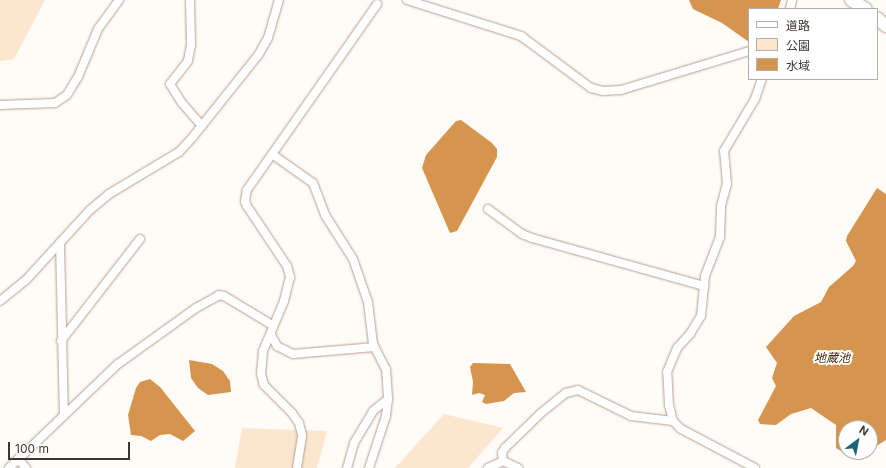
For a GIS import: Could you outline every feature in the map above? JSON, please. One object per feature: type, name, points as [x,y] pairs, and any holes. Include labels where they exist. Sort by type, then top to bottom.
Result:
[{"type":"main road","points":[[851,0],[864,8]]},
{"type":"main road","points":[[878,19],[886,26]]},
{"type":"street","points":[[0,106],[55,103],[67,95],[78,77],[98,29],[119,0]]},
{"type":"street","points":[[190,0],[191,45],[188,61],[170,84],[182,103],[202,126]]},
{"type":"street","points":[[0,301],[16,290],[109,194],[179,152],[202,126],[259,54],[268,38],[279,0]]},
{"type":"street","points":[[407,0],[521,36],[591,88],[603,91],[621,90],[748,51]]},
{"type":"street","points":[[296,468],[302,435],[299,423],[292,413],[264,385],[261,374],[263,350],[271,335],[272,325],[284,301],[290,277],[287,266],[245,201],[246,190],[377,4]]},
{"type":"street","points":[[755,468],[681,429],[673,421],[669,405],[670,362],[677,348],[690,334],[701,316],[705,276],[720,237],[721,206],[727,184],[724,151],[755,99],[762,80]]},
{"type":"street","points":[[272,154],[313,184],[325,215],[353,259],[368,302],[375,347],[386,369],[388,399],[386,416],[370,468]]},
{"type":"street","points":[[488,209],[522,234],[532,238],[704,286]]},
{"type":"street","points":[[61,341],[140,238]]},
{"type":"street","points":[[60,243],[61,341],[64,415]]},
{"type":"street","points":[[9,468],[118,364],[196,308],[219,295],[224,296],[272,325]]},
{"type":"street","points":[[271,335],[277,346],[293,354],[375,347]]},
{"type":"street","points":[[503,460],[502,453],[505,448],[541,413],[566,393],[578,390],[631,416],[673,421]]},
{"type":"street","points":[[347,468],[354,443],[374,412],[388,399]]},
{"type":"street","points":[[18,459],[26,468]]},
{"type":"street","points":[[488,468],[503,460]]},
{"type":"street","points":[[503,460],[518,468]]},
{"type":"green space","points":[[0,0],[45,0],[14,59],[0,61]]},
{"type":"green space","points":[[444,414],[503,428],[468,468],[395,468]]},
{"type":"green space","points":[[242,428],[327,431],[317,468],[235,468]]},
{"type":"water","points":[[689,0],[781,0],[778,8],[748,8],[748,41],[722,23],[693,9]]},
{"type":"water","points":[[461,120],[492,143],[497,149],[497,157],[457,231],[450,233],[422,168],[426,155],[456,121]]},
{"type":"water","name":"地蔵池","points":[[877,188],[886,194],[886,440],[878,445],[878,420],[838,420],[838,449],[836,448],[836,425],[811,408],[791,414],[776,425],[760,424],[758,420],[776,386],[772,378],[777,363],[766,347],[794,316],[821,302],[829,287],[853,266],[856,261],[846,241],[847,236]]},
{"type":"water","points":[[189,360],[212,364],[223,371],[230,381],[231,392],[208,395],[198,388],[191,378]]},
{"type":"water","points":[[473,363],[510,364],[526,392],[514,393],[504,401],[486,404],[482,402],[485,395],[479,393],[472,395],[473,382],[470,367]]},
{"type":"water","points":[[150,379],[160,387],[195,431],[183,441],[170,434],[160,435],[151,441],[141,436],[131,435],[128,415],[136,388],[140,382]]}]
